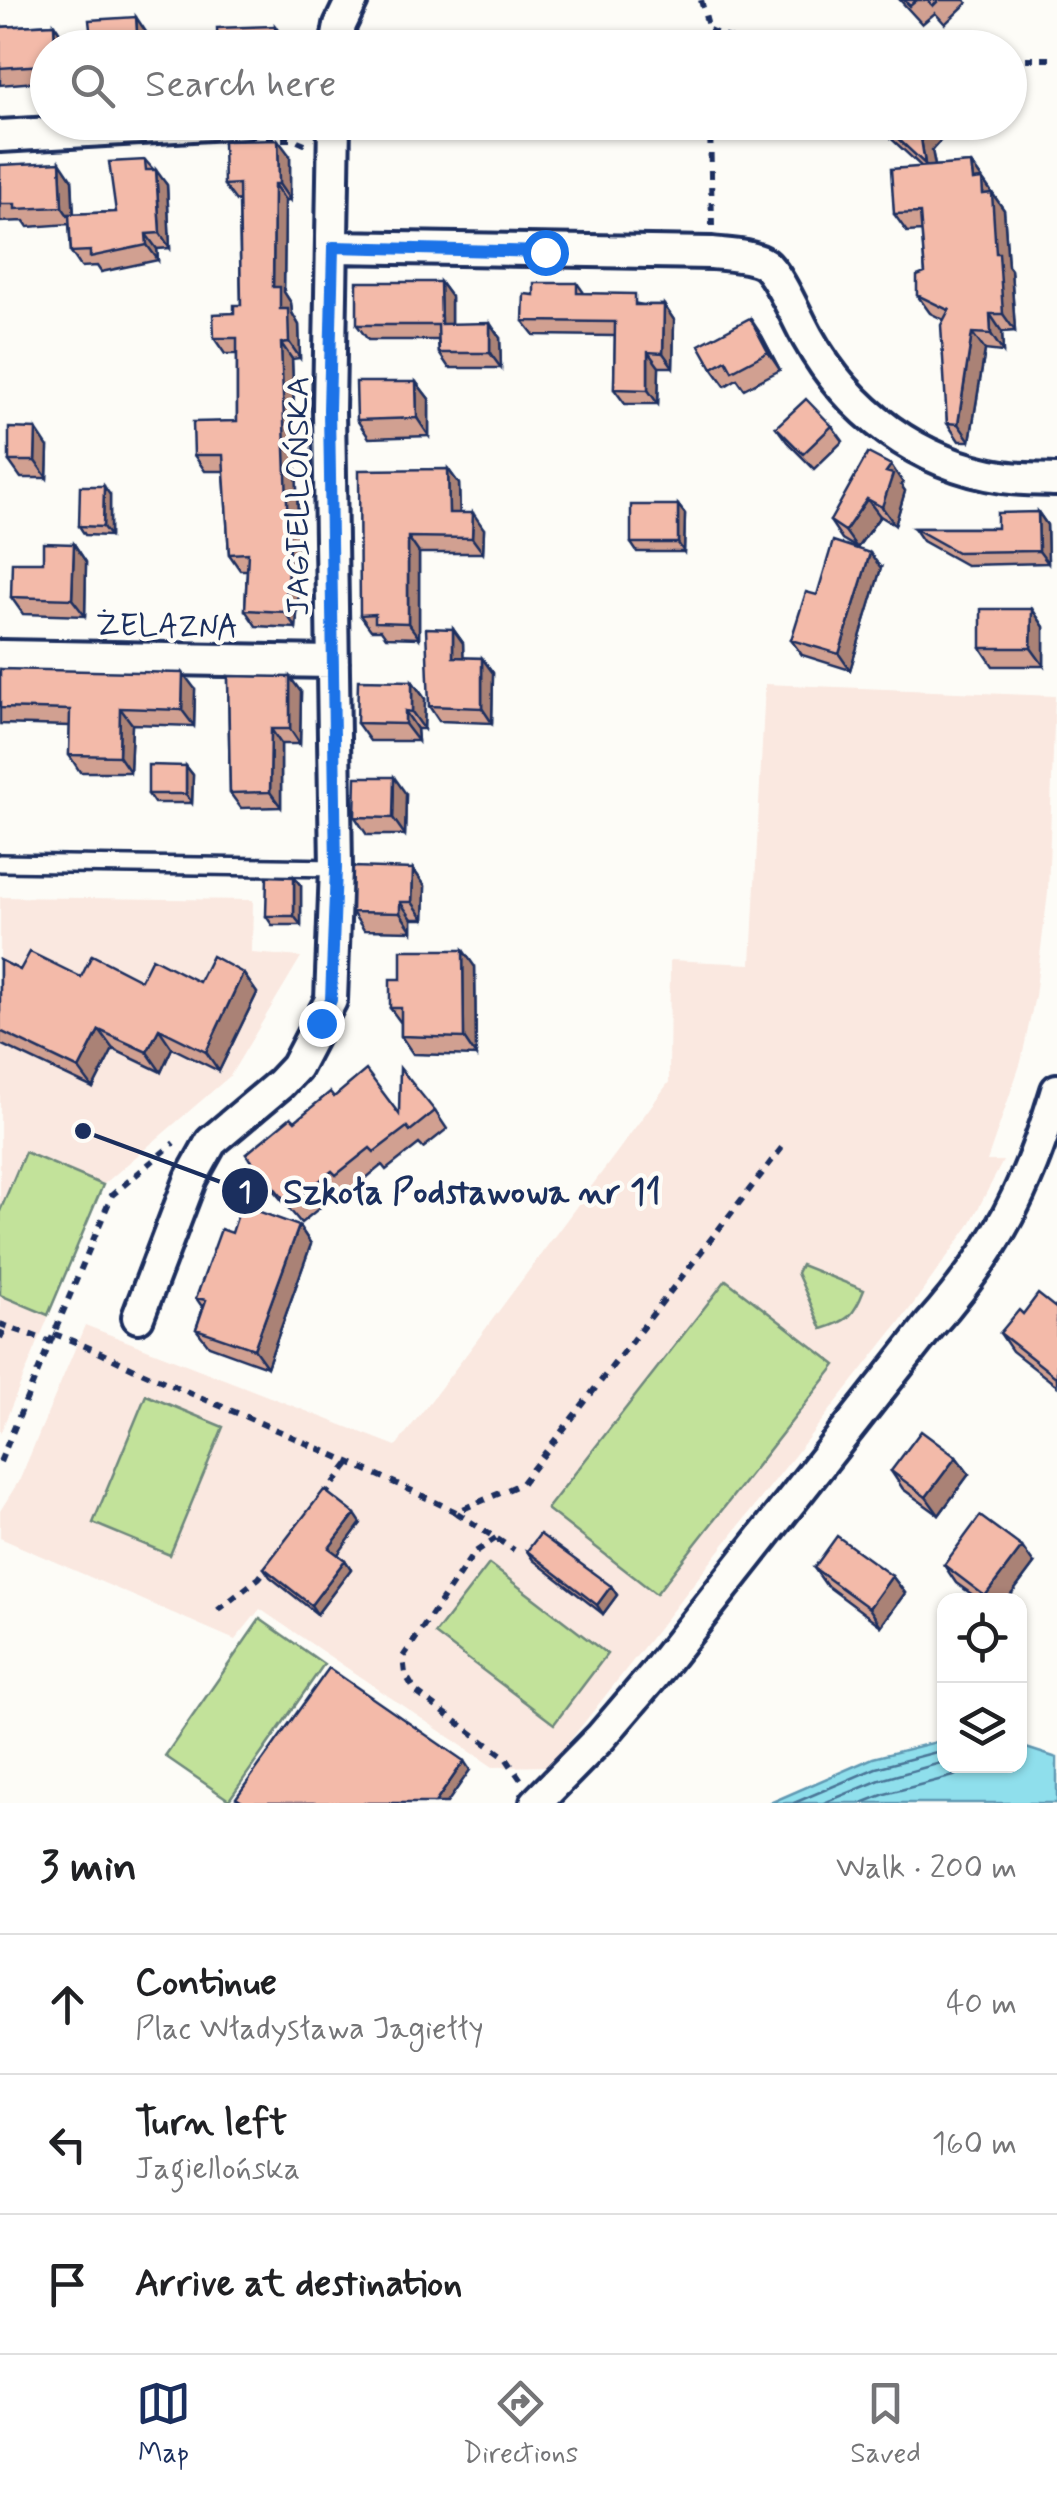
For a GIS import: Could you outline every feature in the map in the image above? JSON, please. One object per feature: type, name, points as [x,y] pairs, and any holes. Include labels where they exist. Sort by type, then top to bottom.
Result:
[{"type":"street","points":[[339,30],[352,0]]},
{"type":"street","points":[[0,136],[30,135]]},
{"type":"street","name":"JAGIELLOŃSKA","points":[[138,1317],[190,1178],[210,1142],[296,1067],[331,1000],[336,868],[329,410],[334,140]]},
{"type":"street","points":[[333,247],[712,253],[752,259],[765,264],[774,275],[821,361],[860,407],[883,427],[936,458],[971,471],[1006,478],[1057,480]]},
{"type":"street","name":"ŻELAZNA","points":[[0,656],[333,662]]},
{"type":"street","points":[[538,1800],[654,1676],[963,1288],[1008,1219],[1035,1157],[1057,1090]]},
{"type":"lane","points":[[0,863],[336,868]]},
{"type":"path","points":[[701,0],[709,30]]},
{"type":"path","points":[[1027,59],[1057,59]]},
{"type":"path","points":[[297,140],[311,151]]},
{"type":"path","points":[[710,140],[712,253]]},
{"type":"path","points":[[456,1512],[520,1484],[784,1145]]},
{"type":"path","points":[[0,1338],[3,1325],[92,1348],[456,1512],[514,1550]]},
{"type":"path","points":[[316,1505],[350,1462]]},
{"type":"path","points":[[496,1538],[474,1553],[403,1656],[405,1674],[416,1692],[506,1758],[538,1800]]},
{"type":"path","points":[[218,1610],[259,1578],[270,1563]]},
{"type":"shaded area","points":[[765,684],[1055,696],[1048,893],[1035,996],[1021,1062],[987,1161],[1003,1161],[969,1226],[909,1310],[550,1766],[493,1767],[260,1609],[235,1640],[0,1538],[0,1511],[20,1479],[85,1325],[396,1446],[669,1082],[670,960],[751,964]]},
{"type":"shaded area","points":[[0,897],[253,900],[252,953],[301,957],[230,1076],[103,1185],[0,1434]]},
{"type":"green space","points":[[25,1152],[103,1185],[48,1315],[0,1295],[0,1211]]},
{"type":"green space","points":[[801,1265],[864,1290],[849,1316],[822,1329],[797,1273]]},
{"type":"green space","points":[[726,1280],[836,1365],[656,1594],[547,1509]]},
{"type":"green space","points":[[146,1395],[223,1427],[170,1555],[93,1523]]},
{"type":"green space","points":[[489,1564],[607,1654],[554,1724],[435,1634]]},
{"type":"green space","points":[[260,1619],[324,1664],[229,1800],[165,1756]]},
{"type":"water","points":[[937,1742],[937,1773],[1027,1773],[1027,1748],[1057,1758],[1057,1803],[770,1803],[873,1758]]},
{"type":"building","points":[[136,17],[137,30],[90,30],[89,20]]},
{"type":"building","points":[[54,24],[54,30],[30,30],[30,66],[0,68],[0,27]]},
{"type":"building","points":[[275,26],[275,30],[217,30]]},
{"type":"building","points":[[278,140],[273,287],[280,287],[280,309],[288,309],[289,342],[281,343],[289,554],[285,612],[245,610],[248,553],[229,554],[223,455],[194,455],[193,422],[237,421],[237,338],[214,338],[213,314],[234,313],[234,305],[241,305],[239,184],[224,185],[223,141]]},
{"type":"building","points":[[899,140],[921,140],[925,164]]},
{"type":"building","points":[[145,160],[146,170],[156,170],[160,233],[146,234],[147,245],[90,257],[90,251],[71,252],[69,214],[116,212],[109,162]]},
{"type":"building","points":[[60,162],[62,207],[15,209],[15,204],[0,204],[0,165]]},
{"type":"building","points":[[971,163],[973,180],[982,179],[983,194],[992,193],[1003,314],[990,314],[991,334],[972,333],[958,424],[947,423],[941,325],[950,308],[917,295],[917,276],[925,273],[920,213],[894,214],[891,169]]},
{"type":"building","points":[[357,282],[440,282],[441,324],[490,323],[490,353],[439,353],[438,325],[357,325]]},
{"type":"building","points":[[534,283],[577,283],[577,293],[635,294],[635,305],[664,305],[663,353],[648,352],[648,390],[614,389],[615,322],[523,321],[524,294],[534,295]]},
{"type":"building","points":[[750,318],[768,352],[732,371],[726,360],[712,368],[699,345]]},
{"type":"building","points":[[356,382],[416,382],[417,418],[357,420]]},
{"type":"building","points":[[806,399],[832,426],[803,454],[776,427]]},
{"type":"building","points":[[9,428],[36,429],[35,461],[9,461]]},
{"type":"building","points":[[868,453],[891,465],[886,472],[893,474],[882,507],[867,499],[845,531],[830,521]]},
{"type":"building","points":[[448,469],[449,513],[473,513],[472,538],[408,537],[408,623],[375,622],[375,614],[360,615],[359,470]]},
{"type":"building","points":[[80,486],[104,486],[103,527],[79,526]]},
{"type":"building","points":[[631,505],[678,505],[678,543],[631,543]]},
{"type":"building","points":[[1038,512],[1039,551],[957,552],[914,528],[997,528],[997,513]]},
{"type":"building","points":[[833,541],[870,553],[839,654],[791,640],[806,592],[817,595]]},
{"type":"building","points":[[43,543],[74,544],[72,599],[11,597],[12,562],[43,562]]},
{"type":"building","points":[[981,609],[1032,609],[1031,648],[981,648]]},
{"type":"building","points":[[426,628],[453,629],[453,657],[482,658],[482,708],[429,706]]},
{"type":"building","points":[[0,669],[183,673],[182,710],[120,708],[119,756],[69,755],[70,710],[0,708]]},
{"type":"building","points":[[228,676],[290,677],[290,729],[271,729],[270,792],[230,793]]},
{"type":"building","points":[[358,680],[412,681],[412,712],[405,711],[405,724],[357,723]]},
{"type":"building","points":[[148,765],[186,766],[186,794],[148,794]]},
{"type":"building","points":[[356,777],[394,777],[393,818],[355,817]]},
{"type":"building","points":[[353,867],[413,869],[412,902],[400,902],[400,913],[352,912]]},
{"type":"building","points":[[267,876],[294,877],[294,916],[266,916]]},
{"type":"building","points":[[401,950],[463,950],[464,1038],[401,1036],[401,1008],[390,1008],[390,979],[401,979]]},
{"type":"building","points":[[30,952],[81,977],[92,955],[141,980],[152,958],[199,982],[212,956],[243,973],[206,1052],[159,1029],[147,1052],[99,1030],[79,1069],[0,1031],[0,960],[20,970]]},
{"type":"building","points":[[400,1068],[435,1111],[374,1152],[370,1148],[336,1175],[332,1171],[289,1205],[246,1154],[291,1117],[295,1121],[330,1092],[334,1097],[366,1070],[399,1114]]},
{"type":"building","points":[[241,1205],[299,1226],[254,1349],[196,1329],[206,1300],[196,1298],[221,1229],[232,1233]]},
{"type":"building","points":[[1038,1294],[1057,1309],[1057,1378],[1000,1333],[1019,1310],[1023,1314]]},
{"type":"building","points":[[921,1431],[956,1457],[926,1497],[891,1471]]},
{"type":"building","points":[[324,1490],[355,1514],[329,1548],[345,1560],[311,1605],[264,1568]]},
{"type":"building","points":[[980,1516],[1022,1547],[987,1593],[981,1593],[944,1565]]},
{"type":"building","points":[[540,1534],[611,1586],[597,1605],[527,1551]]},
{"type":"building","points":[[837,1536],[892,1576],[869,1608],[814,1568]]},
{"type":"building","points":[[329,1668],[464,1761],[435,1803],[244,1803],[236,1798]]},
{"type":"place","name":"Szkoła Podstawowa nr 11","points":[[83,1131]]},
{"type":"route","points":[[321,1023],[331,1000],[336,868],[329,410],[333,247],[545,252]]}]
